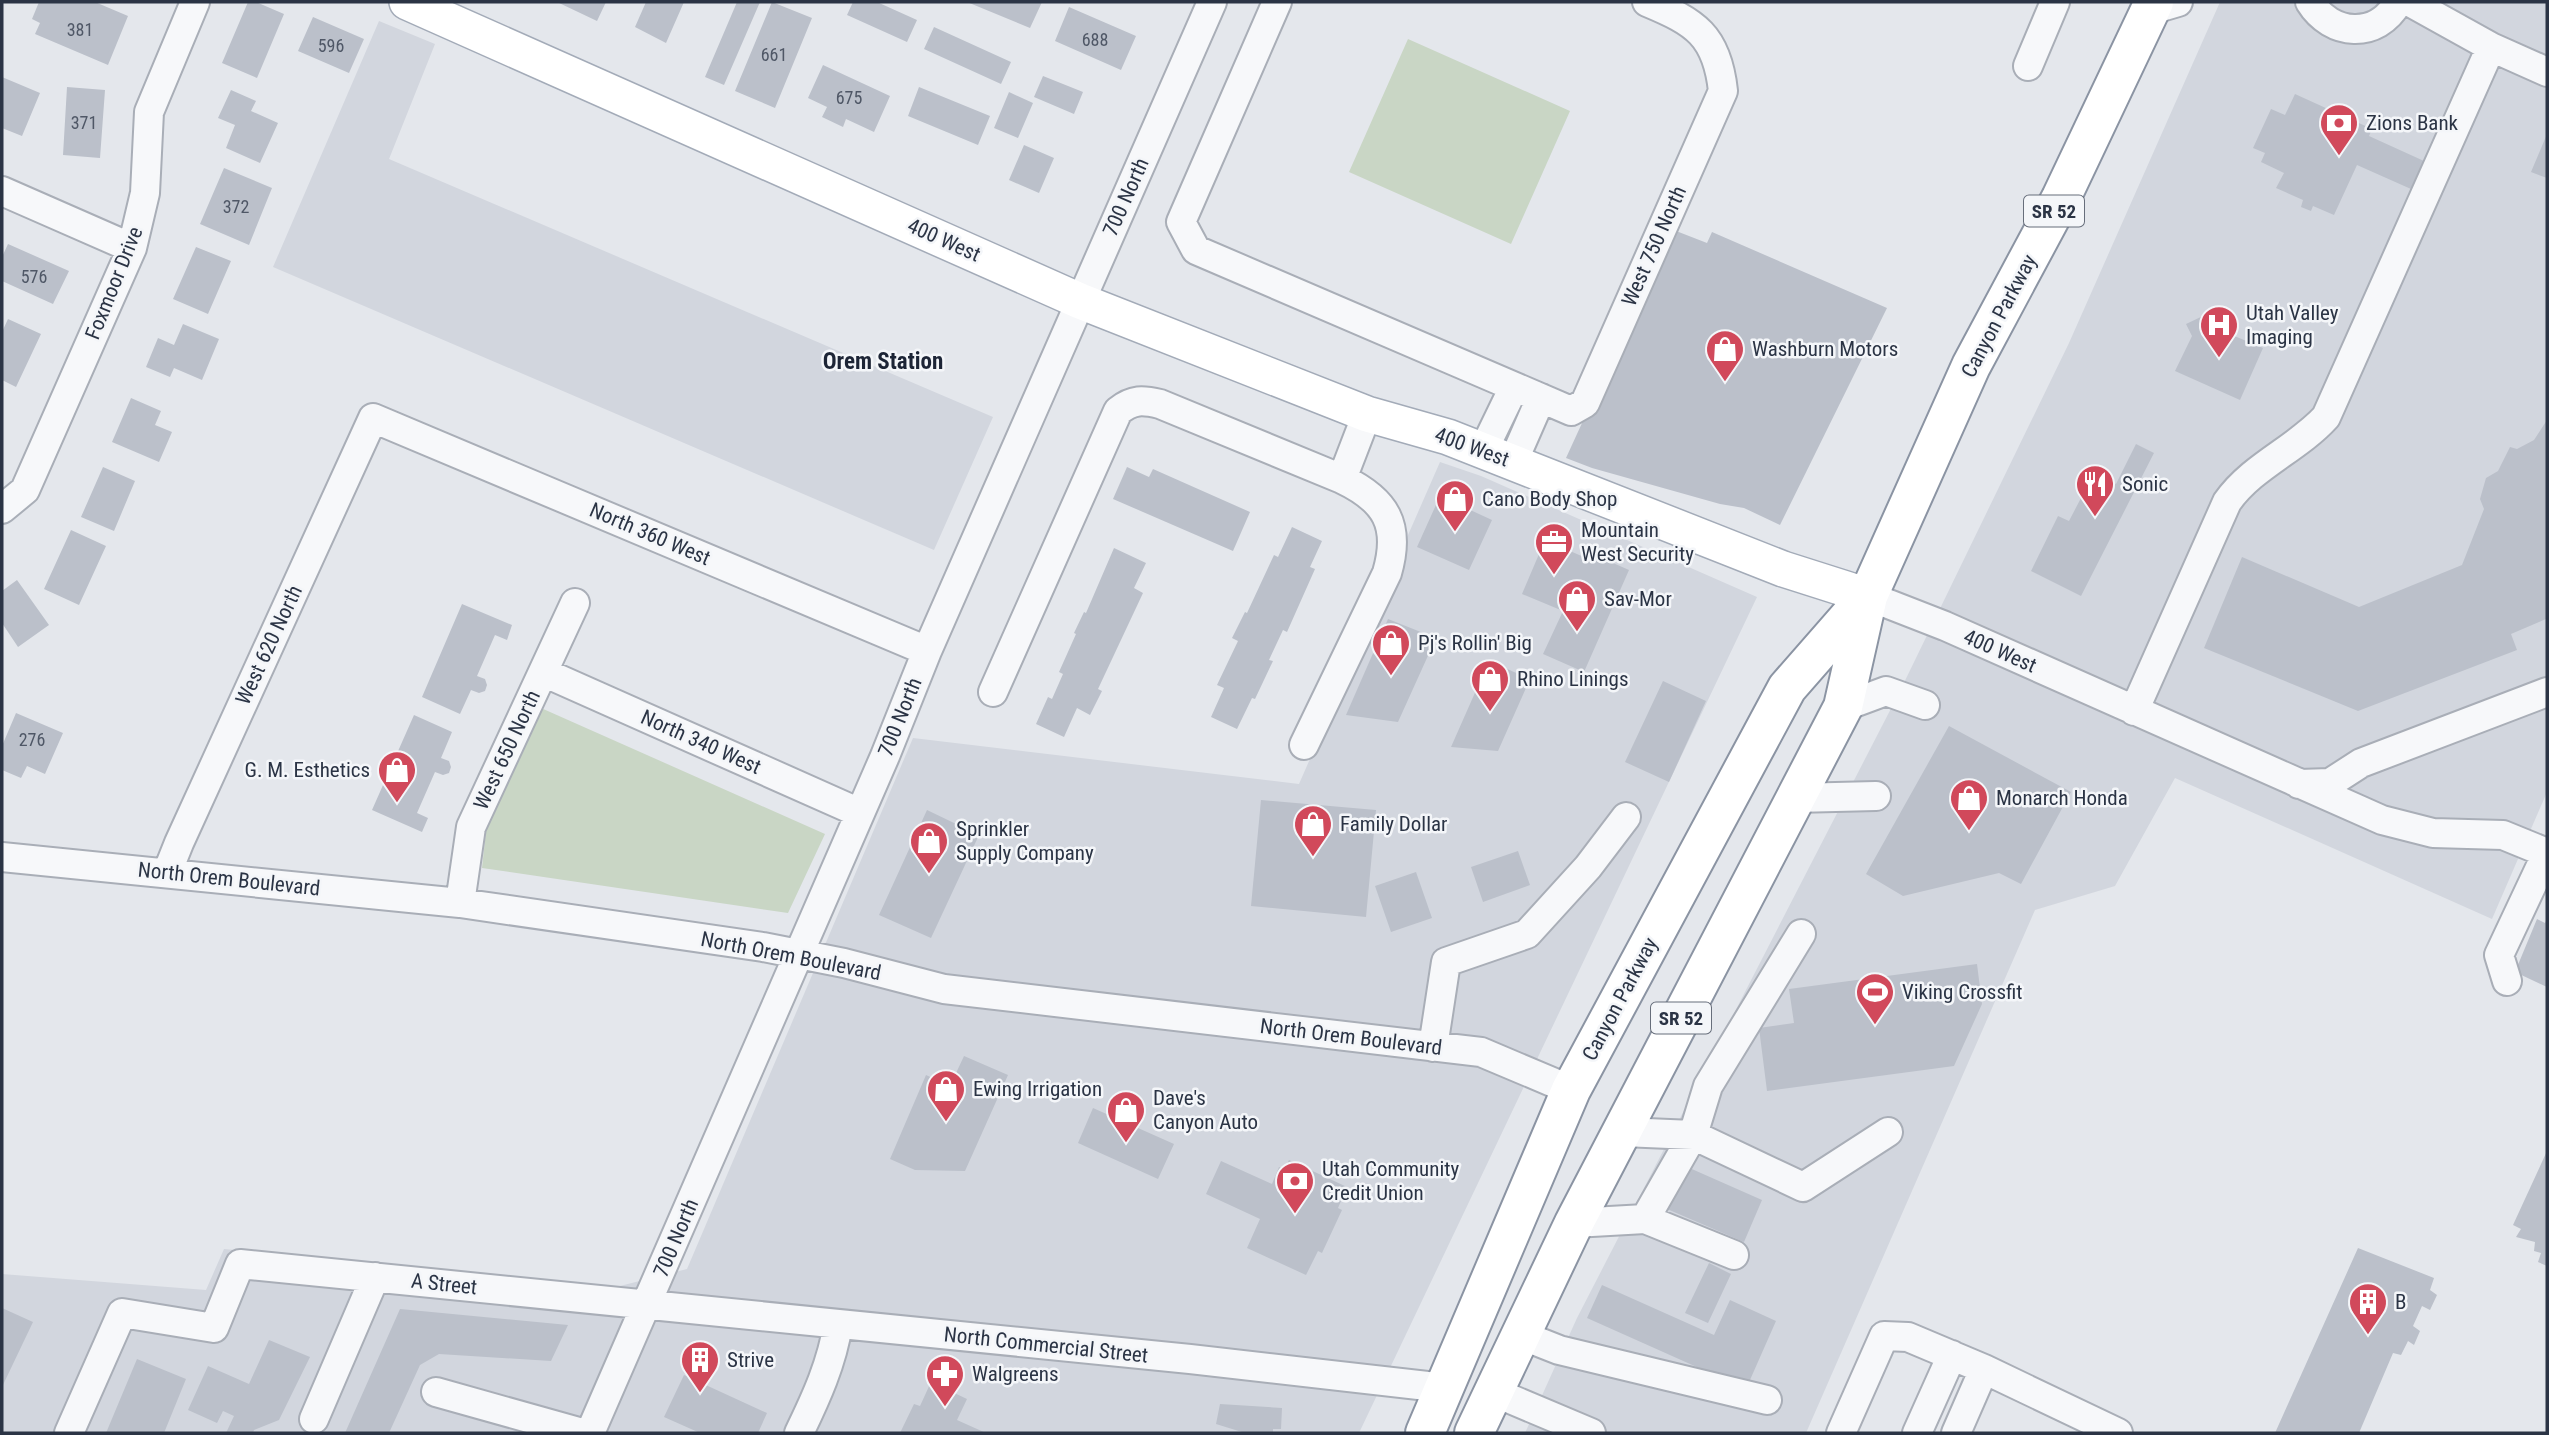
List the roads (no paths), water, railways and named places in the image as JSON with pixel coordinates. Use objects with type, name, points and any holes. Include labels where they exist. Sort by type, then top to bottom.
[{"type":"highway","name":"Canyon Parkway","points":[[1474,1433],[1574,1223],[1843,707],[1868,596],[1971,366],[2161,5]]},
{"type":"highway","name":"Canyon Parkway","points":[[1425,1433],[1571,1090],[1787,688],[1868,596]]},
{"type":"main road","name":"400 West","points":[[407,2],[1080,301],[1367,414],[1448,437],[1783,569],[1868,596]]},
{"type":"street","name":"Foxmoor Drive","points":[[2,509],[25,490],[132,248],[145,193],[149,112],[195,2]]},
{"type":"street","points":[[1277,2],[1181,222],[1196,250],[1541,398],[1498,456]]},
{"type":"street","points":[[2028,66],[2054,2]]},
{"type":"street","points":[[2310,2],[2321,17],[2345,29],[2369,27],[2384,20],[2398,2]]},
{"type":"street","points":[[2410,2],[2491,47],[2547,72]]},
{"type":"street","name":"West 750 North","points":[[1541,398],[1571,411],[1585,403],[1723,91],[1716,55],[1702,32],[1655,3]]},
{"type":"street","name":"700 North","points":[[590,1433],[860,813],[927,651],[1206,4]]},
{"type":"street","points":[[2134,711],[2227,502],[2238,486],[2312,433],[2326,417],[2491,47]]},
{"type":"street","points":[[2,191],[132,248]]},
{"type":"street","points":[[1498,456],[1514,387]]},
{"type":"street","points":[[993,692],[1118,411],[1141,400],[1160,404],[1366,491],[1384,512],[1391,531],[1393,554],[1387,573],[1304,745]]},
{"type":"street","points":[[1342,480],[1367,414]]},
{"type":"street","name":"North 360 West","points":[[373,418],[927,651]]},
{"type":"street","name":"West 620 North","points":[[167,873],[178,842],[373,418]]},
{"type":"street","name":"400 West","points":[[1868,596],[1945,626],[2382,820],[2433,833],[2503,835],[2547,853]]},
{"type":"street","name":"West 650 North","points":[[460,902],[471,827],[575,603]]},
{"type":"street","name":"North 340 West","points":[[543,672],[860,813]]},
{"type":"street","points":[[1843,707],[1886,691],[1925,705]]},
{"type":"street","points":[[2299,784],[2330,783],[2361,763],[2547,692]]},
{"type":"street","points":[[1796,798],[1876,796]]},
{"type":"street","points":[[1433,1046],[1446,962],[1527,934],[1588,867],[1626,817]]},
{"type":"street","points":[[2507,981],[2499,956],[2547,853]]},
{"type":"street","name":"North Orem Boulevard","points":[[2,857],[460,902],[798,954],[944,989],[1482,1052],[1571,1090]]},
{"type":"street","points":[[1645,1219],[1693,1135],[1707,1086],[1801,934]]},
{"type":"street","points":[[1623,1132],[1693,1135],[1802,1186],[1888,1132]]},
{"type":"street","points":[[1574,1223],[1645,1219],[1734,1255]]},
{"type":"street","name":"A Street","points":[[69,1433],[122,1313],[214,1328],[240,1264],[647,1305]]},
{"type":"street","points":[[314,1419],[375,1278]]},
{"type":"street","name":"North Commercial Street","points":[[647,1305],[1445,1388]]},
{"type":"street","points":[[799,1433],[823,1380],[838,1324]]},
{"type":"street","points":[[1521,1335],[1559,1350],[1767,1400]]},
{"type":"street","points":[[1841,1433],[1884,1336],[1908,1337],[1984,1369],[2069,1422],[2118,1433]]},
{"type":"street","points":[[1916,1433],[1952,1355]]},
{"type":"street","points":[[1956,1433],[1984,1369]]},
{"type":"street","points":[[436,1392],[582,1433]]},
{"type":"street","points":[[1494,1392],[1591,1433]]},
{"type":"place","name":"Zions Bank","points":[[2339,157]]},
{"type":"place","name":"Utah Valley Imaging","points":[[2219,359]]},
{"type":"place","name":"Washburn Motors","points":[[1725,383]]},
{"type":"place","name":"Sonic","points":[[2095,518]]},
{"type":"place","name":"Cano Body Shop","points":[[1455,533]]},
{"type":"place","name":"Mountain West Security","points":[[1554,576]]},
{"type":"place","name":"Sav-Mor","points":[[1577,633]]},
{"type":"place","name":"Pj's Rollin' Big","points":[[1391,677]]},
{"type":"place","name":"Rhino Linings","points":[[1490,713]]},
{"type":"place","name":"G. M. Esthetics","points":[[397,804]]},
{"type":"place","name":"Monarch Honda","points":[[1969,832]]},
{"type":"place","name":"Family Dollar","points":[[1313,858]]},
{"type":"place","name":"Sprinkler Supply Company","points":[[929,875]]},
{"type":"place","name":"Viking Crossfit","points":[[1875,1026]]},
{"type":"place","name":"Ewing Irrigation","points":[[946,1123]]},
{"type":"place","name":"Dave's Canyon Auto","points":[[1126,1144]]},
{"type":"place","name":"Utah Community Credit Union","points":[[1295,1215]]},
{"type":"place","name":"B","points":[[2368,1336]]},
{"type":"place","name":"Strive","points":[[700,1394]]},
{"type":"place","name":"Walgreens","points":[[945,1408]]},
{"type":"district","name":"Orem Station","points":[[883,361]]}]
